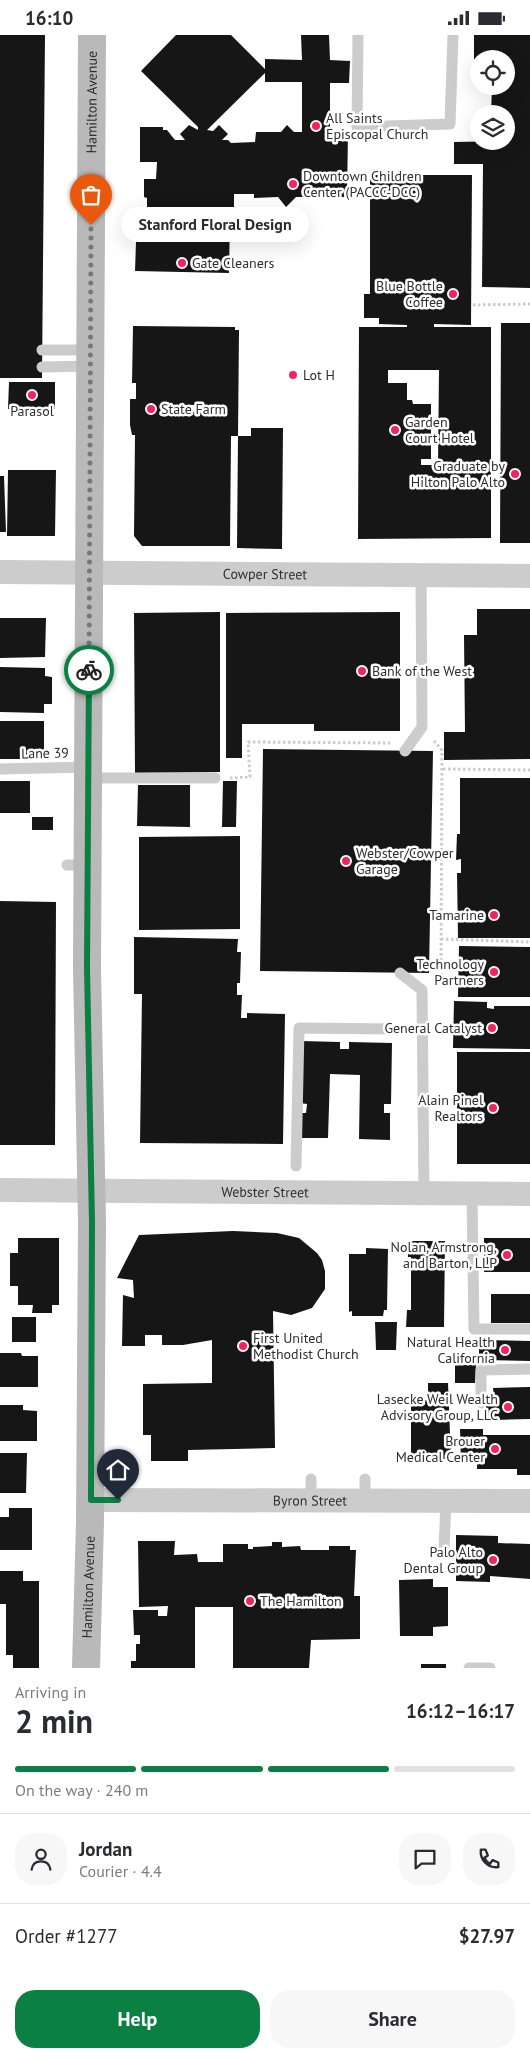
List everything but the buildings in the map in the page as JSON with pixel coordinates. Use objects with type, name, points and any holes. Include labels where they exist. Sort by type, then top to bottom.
[{"type":"street","name":"Hamilton Avenue","points":[[86,1668],[91,1500],[92,1191],[87,968],[78,865],[90,773],[89,573],[92,35]]},
{"type":"street","name":"Cowper Street","points":[[0,572],[530,576]]},
{"type":"street","name":"Webster Street","points":[[0,1190],[530,1194]]},
{"type":"street","name":"Byron Street","points":[[91,1500],[311,1489],[365,1489],[446,1500],[530,1501]]},
{"type":"lane","points":[[358,35],[357,127],[450,124],[453,35]]},
{"type":"lane","points":[[42,350],[90,358]]},
{"type":"lane","points":[[42,367],[90,358]]},
{"type":"lane","points":[[408,747],[422,727],[420,575]]},
{"type":"lane","name":"Lane 39","points":[[0,769],[215,779]]},
{"type":"lane","points":[[400,973],[422,990],[424,1194]]},
{"type":"lane","points":[[296,1166],[299,1028],[394,1029]]},
{"type":"lane","points":[[472,1194],[474,1329],[530,1329]]},
{"type":"lane","points":[[481,1403],[481,1370],[530,1369]]},
{"type":"lane","points":[[444,1550],[446,1500]]},
{"type":"lane","points":[[468,1668],[490,1668]]},
{"type":"path","points":[[473,305],[530,304]]},
{"type":"path","points":[[422,727],[442,750],[442,978],[422,990]]},
{"type":"path","points":[[250,777],[248,742],[408,747],[436,743]]},
{"type":"path","points":[[442,769],[530,770]]},
{"type":"path","points":[[441,939],[530,942]]},
{"type":"way so far","points":[[89,670],[91,225]]},
{"type":"place","name":"All Saints Episcopal Church","points":[[316,126]]},
{"type":"place","name":"Downtown Children Center (PACCC-DCC)","points":[[293,184]]},
{"type":"place","name":"Stanford Floral Design","points":[[91,225]]},
{"type":"place","name":"Gate Cleaners","points":[[182,263]]},
{"type":"place","name":"Blue Bottle Coffee","points":[[453,294]]},
{"type":"place","name":"Lot H","points":[[293,375]]},
{"type":"place","name":"Parasol","points":[[32,395]]},
{"type":"place","name":"State Farm","points":[[151,409]]},
{"type":"place","name":"Garden Court Hotel","points":[[395,430]]},
{"type":"place","name":"Graduate by Hilton Palo Alto","points":[[515,474]]},
{"type":"place","name":"Bank of the West","points":[[362,671]]},
{"type":"place","name":"Webster/Cowper Garage","points":[[346,861]]},
{"type":"place","name":"Tamarine","points":[[494,915]]},
{"type":"place","name":"Technology Partners","points":[[494,972]]},
{"type":"place","name":"General Catalyst","points":[[492,1028]]},
{"type":"place","name":"Alain Pinel Realtors","points":[[493,1108]]},
{"type":"place","name":"Nolan, Armstrong, and Barton, LLP","points":[[507,1255]]},
{"type":"place","name":"First United Methodist Church","points":[[243,1346]]},
{"type":"place","name":"Natural Health California","points":[[505,1350]]},
{"type":"place","name":"Lasecke Weil Wealth Advisory Group, LLC","points":[[508,1407]]},
{"type":"place","name":"Brouer Medical Center","points":[[495,1449]]},
{"type":"place","name":"Palo Alto Dental Group","points":[[493,1560]]},
{"type":"place","name":"The Hamilton","points":[[250,1601]]},
{"type":"route","points":[[89,670],[90,767],[87,968],[92,1191],[90,1484],[91,1500],[118,1500]]}]
